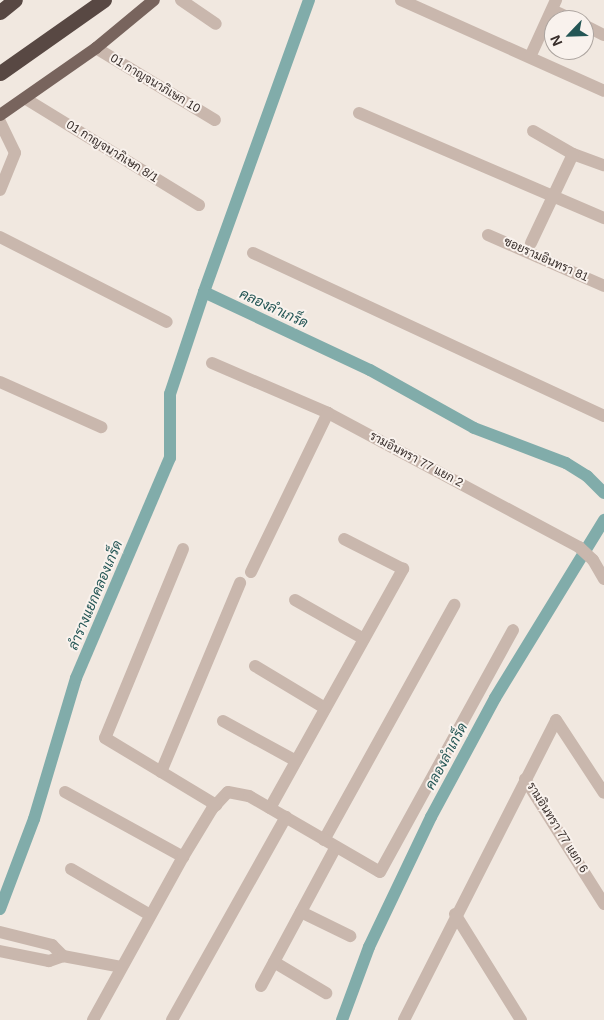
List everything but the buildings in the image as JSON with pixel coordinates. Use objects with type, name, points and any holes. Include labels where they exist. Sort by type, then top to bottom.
[{"type":"highway","points":[[0,12],[15,0]]},
{"type":"highway","points":[[0,73],[104,0]]},
{"type":"main road","points":[[0,115],[26,99],[96,48],[154,0]]},
{"type":"street","points":[[181,0],[216,24]]},
{"type":"street","points":[[401,0],[604,91]]},
{"type":"street","points":[[530,57],[554,5]]},
{"type":"street","name":"01 กาญจนาภิเษก 10","points":[[96,48],[215,120]]},
{"type":"street","name":"01 กาญจนาภิเษก 8/1","points":[[26,99],[199,205]]},
{"type":"street","points":[[359,112],[604,218]]},
{"type":"street","points":[[0,122],[16,153],[0,190]]},
{"type":"street","points":[[533,131],[573,154],[604,165]]},
{"type":"street","points":[[531,243],[555,196],[573,154]]},
{"type":"street","name":"ซอยรามอินทรา 81","points":[[488,235],[604,286]]},
{"type":"street","points":[[0,237],[167,322]]},
{"type":"street","points":[[253,253],[604,416]]},
{"type":"street","name":"รามอินทรา 77 แยก 2","points":[[212,363],[328,413],[579,547],[592,560],[604,579]]},
{"type":"street","points":[[0,382],[101,427]]},
{"type":"street","points":[[251,572],[328,413]]},
{"type":"street","points":[[270,808],[403,569],[344,540]]},
{"type":"street","points":[[183,549],[105,738],[216,805]]},
{"type":"street","points":[[161,772],[240,583]]},
{"type":"street","points":[[295,600],[364,640]]},
{"type":"street","points":[[324,840],[454,605]]},
{"type":"street","points":[[93,1020],[183,857],[216,805],[228,792],[249,796],[380,872],[513,630]]},
{"type":"street","points":[[256,666],[325,708]]},
{"type":"street","points":[[404,1020],[455,914],[556,720],[604,793]]},
{"type":"street","points":[[223,721],[296,761]]},
{"type":"street","name":"รามอินทรา 77 แยก 6","points":[[525,779],[604,904]]},
{"type":"street","points":[[65,792],[183,857]]},
{"type":"street","points":[[172,1020],[286,817]]},
{"type":"street","points":[[261,986],[336,847]]},
{"type":"street","points":[[71,869],[150,915]]},
{"type":"street","points":[[301,912],[350,936]]},
{"type":"street","points":[[455,914],[521,1020]]},
{"type":"street","points":[[0,932],[52,945],[62,956]]},
{"type":"street","points":[[0,951],[49,961],[62,956],[121,967]]},
{"type":"street","points":[[274,962],[326,993]]},
{"type":"waterway","name":"คลองลำเกร็ด","points":[[309,0],[204,292],[370,370],[474,428],[566,463],[587,476],[604,493]]},
{"type":"waterway","name":"ลำรางแยกคลองเกร็ด","points":[[0,909],[34,819],[76,678],[170,458],[170,394],[204,292]]},
{"type":"waterway","name":"คลองลำเกร็ด","points":[[342,1020],[369,947],[431,817],[495,698],[604,520]]}]
